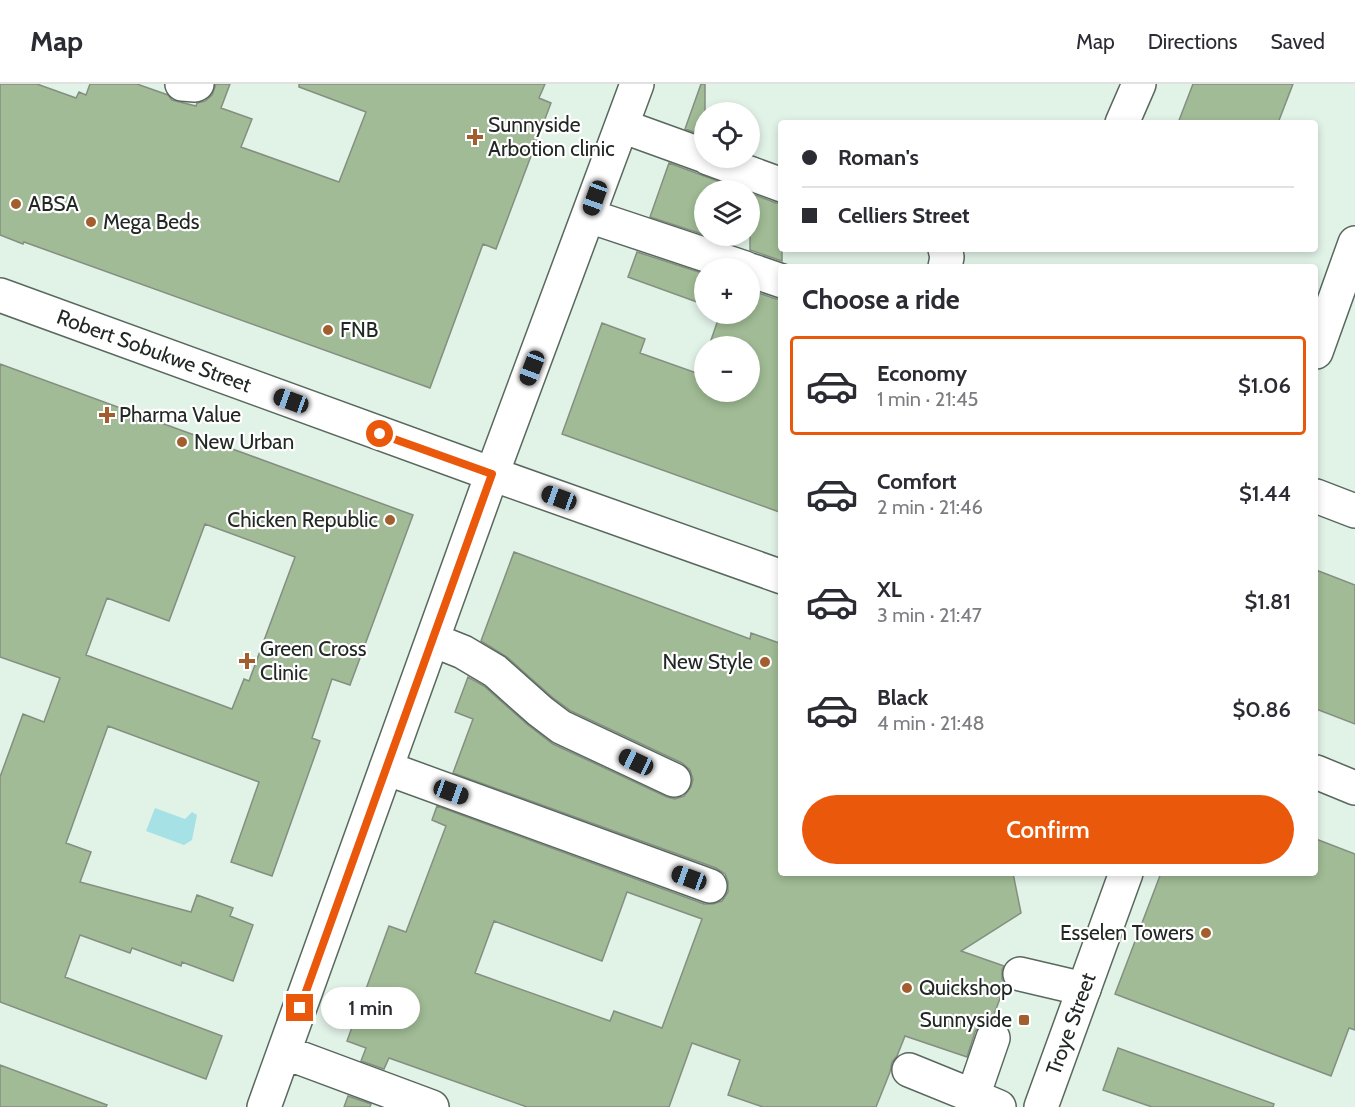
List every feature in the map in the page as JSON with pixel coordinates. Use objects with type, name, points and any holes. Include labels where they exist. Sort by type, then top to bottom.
[{"type":"street","points":[[182,84],[196,84]]},
{"type":"street","points":[[264,1107],[492,474],[637,84]]},
{"type":"street","points":[[1123,120],[1139,84]]},
{"type":"street","points":[[622,126],[694,152]]},
{"type":"street","points":[[736,168],[778,184]]},
{"type":"street","points":[[589,216],[715,258]]},
{"type":"street","points":[[1318,346],[1355,243]]},
{"type":"street","points":[[760,273],[778,280]]},
{"type":"street","name":"Robert Sobukwe Street","points":[[0,295],[778,576]]},
{"type":"street","points":[[1318,497],[1355,511]]},
{"type":"street","points":[[433,640],[463,652],[495,671],[561,727],[674,780]]},
{"type":"street","points":[[386,768],[710,886]]},
{"type":"street","points":[[1318,773],[1355,788]]},
{"type":"street","name":"Troye Street","points":[[1041,1107],[1125,876]]},
{"type":"street","points":[[1020,974],[1084,989]]},
{"type":"street","points":[[909,1070],[986,1101],[993,1038]]},
{"type":"street","points":[[284,1052],[432,1107]]},
{"type":"water","points":[[155,808],[185,819],[192,812],[197,815],[192,840],[184,845],[146,831]]},
{"type":"building","points":[[0,84],[37,84],[76,98],[79,92],[86,95],[90,84],[137,84],[168,95],[172,100],[196,106],[197,103],[205,101],[212,95],[216,84],[230,84],[221,108],[252,119],[241,147],[339,182],[366,112],[299,87],[299,84],[545,84],[539,98],[551,103],[496,249],[483,244],[430,388],[0,235]]},
{"type":"building","points":[[701,84],[705,84],[705,102],[695,102]]},
{"type":"building","points":[[1193,84],[1293,84],[1279,120],[1179,120]]},
{"type":"building","points":[[694,104],[694,132],[685,129]]},
{"type":"building","points":[[669,163],[715,180],[694,180],[694,231],[650,217]]},
{"type":"building","points":[[760,197],[778,203],[778,252],[782,252],[782,261],[750,250],[750,246],[760,246]]},
{"type":"building","points":[[637,252],[694,270],[694,301],[628,277]]},
{"type":"building","points":[[760,293],[778,299],[778,512],[562,434],[602,323],[645,339],[640,353],[694,372],[694,402],[760,402],[760,336],[712,336],[717,324],[760,324]]},
{"type":"building","points":[[0,364],[413,515],[350,685],[332,679],[312,738],[320,741],[272,876],[231,862],[259,782],[108,726],[66,843],[91,852],[80,882],[191,912],[197,895],[233,908],[230,916],[253,925],[233,981],[182,962],[181,966],[132,948],[130,953],[80,935],[65,977],[222,1036],[206,1079],[0,1002],[0,777],[23,714],[44,722],[60,678],[0,657]],"holes":[[[205,524],[295,557],[249,681],[244,679],[232,709],[86,655],[107,598],[169,621]]]},
{"type":"building","points":[[514,552],[750,639],[751,633],[778,643],[778,876],[1014,876],[1021,913],[961,951],[1004,966],[1002,979],[1005,985],[992,1020],[980,1024],[967,1057],[905,1036],[892,1062],[876,1107],[763,1107],[728,1095],[740,1060],[692,1043],[669,1107],[527,1107],[389,1058],[384,1069],[361,1061],[366,1048],[347,1041],[389,926],[406,932],[446,826],[432,820],[437,806],[704,904],[722,901],[728,892],[725,874],[716,868],[453,773],[473,719],[455,712],[468,677],[484,686],[553,744],[667,797],[675,799],[684,796],[691,787],[693,779],[690,770],[682,763],[571,711],[507,657],[481,641]],"holes":[[[627,892],[702,919],[662,1028],[614,1011],[610,1021],[475,973],[494,921],[602,961]]]},
{"type":"building","points":[[1318,571],[1355,585],[1355,724],[1318,710]]},
{"type":"building","points":[[1318,840],[1355,854],[1355,1030],[1349,1028],[1331,1076],[1115,994],[1160,876],[1318,876]]},
{"type":"building","points":[[1118,1048],[1274,1104],[1273,1107],[1152,1107],[1103,1090]]},
{"type":"building","points":[[0,1065],[107,1105],[106,1107],[0,1107]]},
{"type":"building","points":[[348,1096],[371,1104],[370,1107],[344,1107]]},
{"type":"place","name":"Sunnyside Arbotion clinic","points":[[475,137]]},
{"type":"place","name":"ABSA","points":[[16,204]]},
{"type":"place","name":"Mega Beds","points":[[91,222]]},
{"type":"place","name":"FNB","points":[[328,330]]},
{"type":"place","name":"Pharma Value","points":[[107,415]]},
{"type":"place","name":"New Urban","points":[[182,442]]},
{"type":"place","name":"Chicken Republic","points":[[390,520]]},
{"type":"place","name":"Green Cross Clinic","points":[[247,661]]},
{"type":"place","name":"New Style","points":[[765,662]]},
{"type":"place","name":"Esselen Towers","points":[[1206,933]]},
{"type":"place","name":"Quickshop","points":[[907,988]]},
{"type":"place","name":"Sunnyside","points":[[1024,1020]]},
{"type":"route","points":[[300,1008],[492,474],[380,434]]}]
